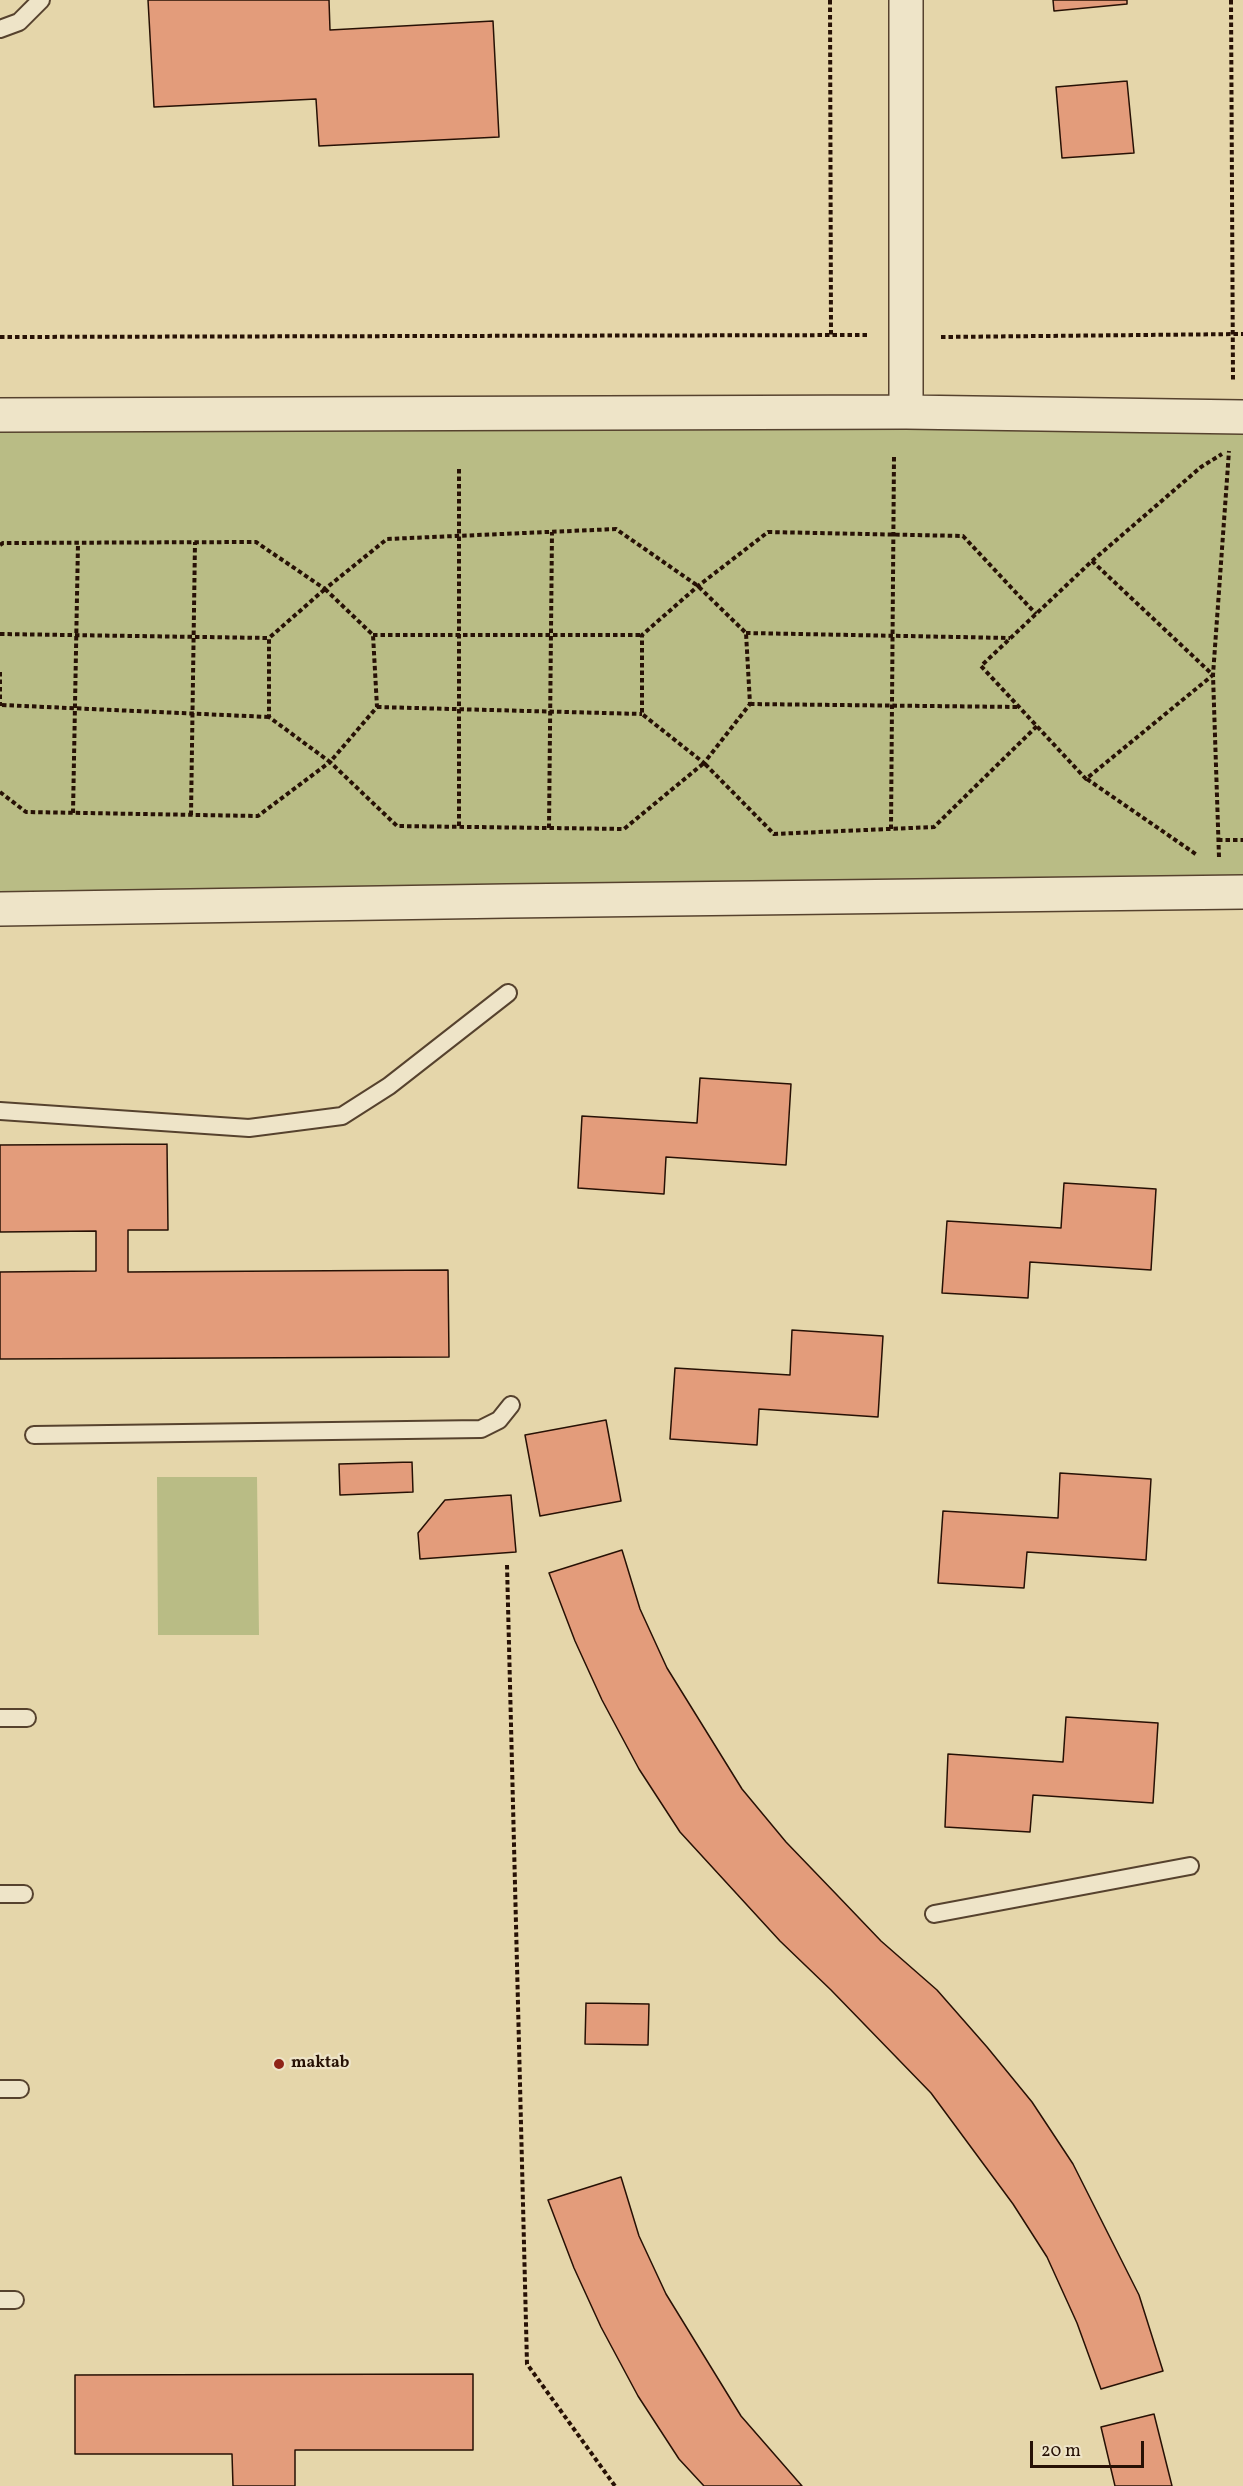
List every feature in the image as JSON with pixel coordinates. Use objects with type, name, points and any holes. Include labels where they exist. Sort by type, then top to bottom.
[{"type":"street","points":[[906,0],[906,411]]},
{"type":"street","points":[[0,415],[906,411],[1243,417]]},
{"type":"street","points":[[0,909],[1243,892]]},
{"type":"lane","points":[[0,29],[20,22],[41,0]]},
{"type":"lane","points":[[0,1112],[249,1128],[342,1116],[389,1086],[508,993]]},
{"type":"lane","points":[[34,1435],[481,1429],[499,1420],[511,1405]]},
{"type":"lane","points":[[0,1718],[27,1718]]},
{"type":"lane","points":[[934,1914],[1190,1866]]},
{"type":"lane","points":[[0,1894],[24,1894]]},
{"type":"lane","points":[[0,2089],[20,2089]]},
{"type":"path","points":[[830,0],[831,335]]},
{"type":"path","points":[[1231,0],[1233,381]]},
{"type":"path","points":[[935,337],[1243,334]]},
{"type":"path","points":[[0,337],[874,335]]},
{"type":"path","points":[[1200,858],[1086,779],[981,666],[1092,561],[1201,467],[1229,450],[1213,675],[1219,861]]},
{"type":"path","points":[[891,829],[894,456]]},
{"type":"path","points":[[459,469],[459,827]]},
{"type":"path","points":[[0,634],[269,638],[387,538],[616,529],[698,586],[746,633],[750,704],[704,763],[624,829],[397,826],[330,762],[269,717],[1,706],[0,672]]},
{"type":"path","points":[[549,828],[552,532]]},
{"type":"path","points":[[373,635],[642,635],[698,586],[768,532],[963,536],[1036,614]]},
{"type":"path","points":[[191,815],[195,542]]},
{"type":"path","points":[[0,545],[3,543],[256,542],[325,589],[373,635],[377,707],[330,762],[258,816],[26,812],[0,792]]},
{"type":"path","points":[[73,813],[78,543]]},
{"type":"path","points":[[1092,561],[1213,675]]},
{"type":"path","points":[[746,633],[1011,638]]},
{"type":"path","points":[[642,635],[642,714]]},
{"type":"path","points":[[269,638],[269,717]]},
{"type":"path","points":[[1086,779],[1213,675]]},
{"type":"path","points":[[750,704],[1018,706]]},
{"type":"path","points":[[377,707],[642,714],[704,763],[774,834],[934,827],[1037,726]]},
{"type":"path","points":[[1218,840],[1243,840]]},
{"type":"path","points":[[507,1565],[527,2364],[615,2486]]},
{"type":"green space","points":[[0,415],[1243,417],[1243,892],[0,909]]},
{"type":"green space","points":[[157,1477],[257,1477],[259,1635],[158,1635]]},
{"type":"building","points":[[148,0],[329,0],[330,30],[493,21],[499,137],[319,146],[316,99],[154,107]]},
{"type":"building","points":[[1053,0],[1127,0],[1127,4],[1054,11]]},
{"type":"building","points":[[1127,81],[1134,153],[1062,158],[1056,87]]},
{"type":"building","points":[[700,1078],[791,1084],[786,1165],[666,1157],[664,1194],[578,1188],[582,1116],[697,1123]]},
{"type":"building","points":[[167,1144],[168,1230],[128,1230],[128,1272],[448,1270],[449,1357],[0,1359],[0,1272],[96,1271],[96,1231],[0,1232],[0,1145]]},
{"type":"building","points":[[1064,1183],[1156,1189],[1151,1270],[1030,1262],[1028,1298],[942,1293],[947,1221],[1061,1228]]},
{"type":"building","points":[[792,1330],[883,1336],[878,1417],[759,1409],[757,1445],[670,1439],[675,1368],[790,1375]]},
{"type":"building","points":[[606,1420],[621,1501],[540,1516],[525,1435]]},
{"type":"building","points":[[412,1462],[413,1492],[340,1495],[339,1464]]},
{"type":"building","points":[[1060,1473],[1151,1479],[1146,1560],[1027,1552],[1024,1588],[938,1583],[943,1511],[1058,1518]]},
{"type":"building","points":[[511,1495],[516,1552],[420,1559],[418,1533],[445,1500]]},
{"type":"building","points":[[622,1550],[640,1609],[667,1668],[742,1789],[786,1842],[881,1941],[937,1990],[1032,2102],[1073,2164],[1139,2295],[1163,2371],[1101,2389],[1077,2323],[1047,2257],[1013,2204],[931,2093],[780,1941],[680,1832],[639,1769],[602,1700],[575,1641],[549,1573]]},
{"type":"building","points":[[1066,1717],[1158,1723],[1153,1803],[1033,1795],[1030,1832],[945,1827],[948,1754],[1063,1762]]},
{"type":"building","points":[[586,2003],[649,2004],[648,2045],[585,2044]]},
{"type":"building","points":[[621,2177],[639,2236],[666,2294],[741,2416],[802,2486],[704,2486],[679,2459],[638,2396],[601,2327],[574,2268],[548,2200]]},
{"type":"building","points":[[473,2374],[473,2450],[295,2450],[295,2486],[233,2486],[232,2454],[75,2454],[75,2375]]},
{"type":"building","points":[[1154,2414],[1172,2486],[1115,2486],[1101,2427]]},
{"type":"place","name":"maktab","points":[[279,2064]]}]
